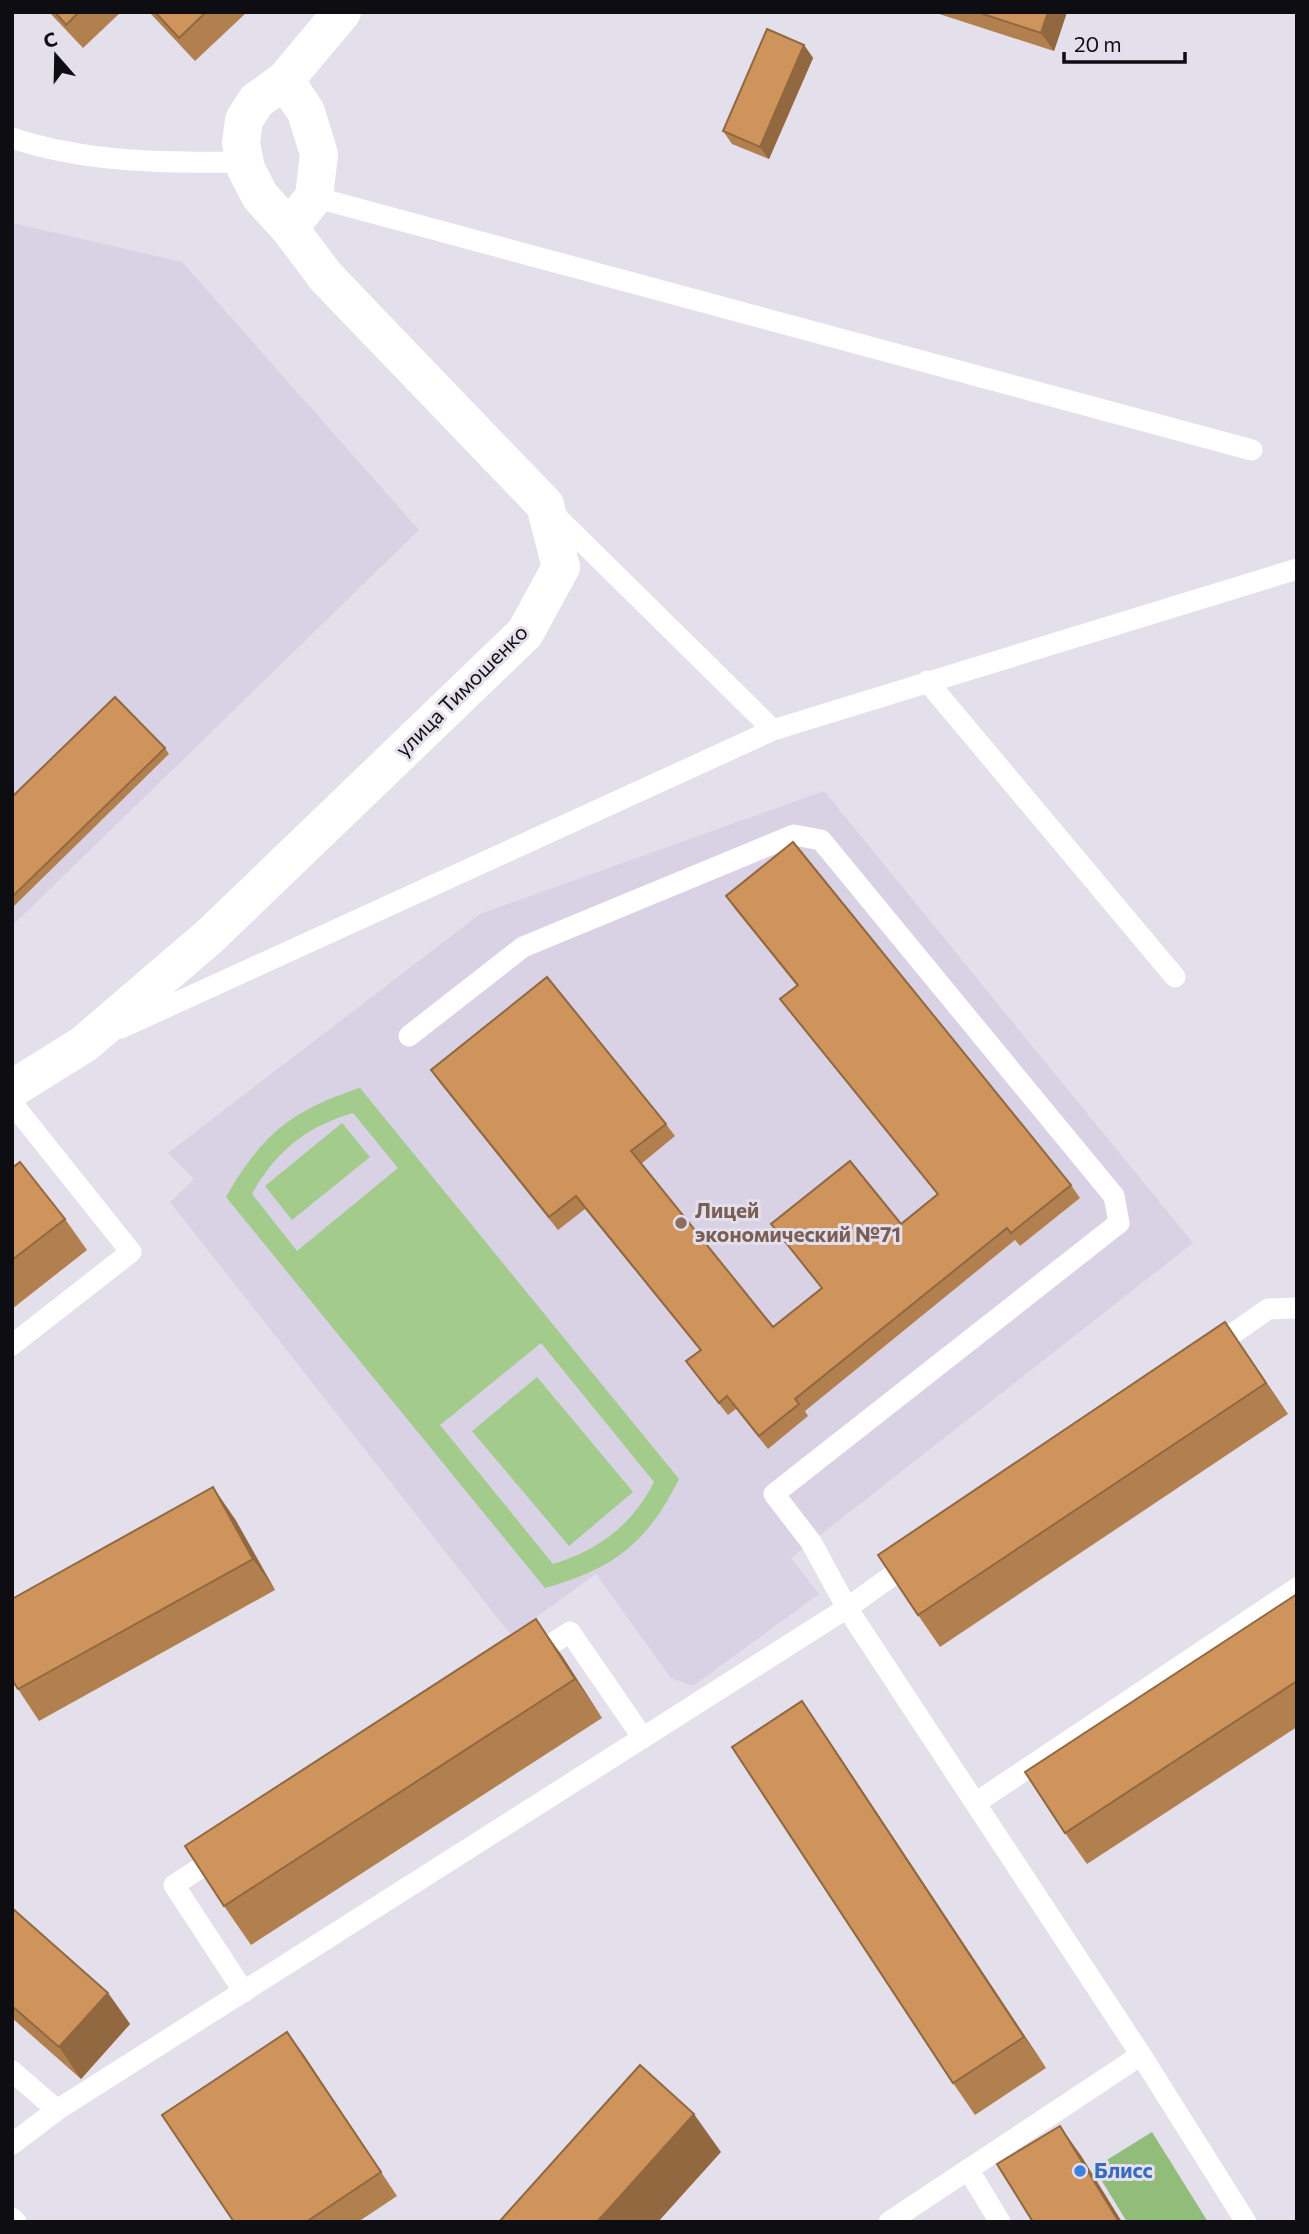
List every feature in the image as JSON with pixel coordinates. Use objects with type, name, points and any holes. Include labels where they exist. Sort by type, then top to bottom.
[{"type":"street","name":"улица Тимошенко","points":[[12,1088],[84,1044],[210,936],[525,633],[561,567],[545,506],[326,277],[289,228],[260,196],[244,162],[241,143],[244,120],[256,101],[285,80],[341,12]]},
{"type":"street","points":[[285,80],[306,112],[320,154],[314,197],[289,228]]},
{"type":"lane","points":[[12,138],[44,149],[151,163],[244,162]]},
{"type":"lane","points":[[314,197],[1252,450]]},
{"type":"lane","points":[[545,506],[773,730]]},
{"type":"lane","points":[[84,1044],[773,730],[1297,569]]},
{"type":"lane","points":[[928,681],[1175,976]]},
{"type":"lane","points":[[409,1036],[523,947],[794,835],[821,840],[1114,1196],[1119,1223],[774,1494],[811,1542],[847,1608],[977,1802],[1246,2222]]},
{"type":"lane","points":[[12,1103],[131,1252],[12,1345]]},
{"type":"lane","points":[[1199,1357],[1268,1309],[1297,1308]]},
{"type":"lane","points":[[12,2144],[57,2110],[847,1608],[926,1551]]},
{"type":"lane","points":[[977,1802],[1297,1588]]},
{"type":"lane","points":[[512,1670],[570,1632],[643,1738]]},
{"type":"lane","points":[[244,1841],[174,1885],[244,1992]]},
{"type":"lane","points":[[889,2222],[1141,2055]]},
{"type":"lane","points":[[12,2071],[57,2110]]},
{"type":"lane","points":[[968,2169],[1000,2222]]},
{"type":"lane","points":[[12,2218],[16,2222]]},
{"type":"shaded area","points":[[12,223],[182,262],[419,530],[12,926]]},
{"type":"shaded area","name":"Лицей экономический №71","points":[[824,791],[1193,1243],[791,1558],[819,1594],[693,1686],[671,1678],[596,1574],[511,1635],[170,1202],[194,1179],[168,1153],[480,914]]},
{"type":"green space","points":[[360,1088],[679,1479],[667,1502],[641,1537],[609,1562],[591,1572],[545,1588],[226,1197],[253,1156],[281,1127],[315,1105]],"holes":[[[353,1113],[398,1168],[297,1251],[252,1194],[271,1165],[294,1143],[321,1125]],[[541,1343],[654,1482],[635,1511],[612,1534],[585,1551],[553,1564],[440,1425]]]},
{"type":"green space","points":[[342,1123],[370,1157],[292,1220],[265,1186]]},
{"type":"green space","points":[[537,1377],[633,1492],[569,1546],[472,1431]]},
{"type":"green space","points":[[1152,2132],[1208,2222],[1127,2222],[1094,2168]]},
{"type":"building","points":[[55,12],[79,12],[66,25]]},
{"type":"building","points":[[155,12],[206,12],[179,38]]},
{"type":"building","points":[[977,12],[1048,12],[1041,33]]},
{"type":"building","points":[[767,29],[804,45],[760,147],[723,131]]},
{"type":"building","points":[[115,697],[165,748],[12,897],[12,794],[13,796]]},
{"type":"building","points":[[793,842],[1071,1185],[1011,1233],[1007,1228],[795,1399],[799,1404],[759,1436],[727,1396],[719,1403],[686,1361],[701,1350],[576,1196],[549,1217],[431,1070],[547,977],[666,1124],[631,1151],[773,1327],[822,1288],[771,1224],[850,1161],[901,1224],[938,1194],[780,999],[798,985],[726,896]]},
{"type":"building","points":[[20,1162],[65,1219],[12,1260],[12,1168]]},
{"type":"building","points":[[1225,1322],[1266,1383],[918,1615],[878,1555]]},
{"type":"building","points":[[213,1487],[253,1559],[18,1689],[12,1680],[12,1599]]},
{"type":"building","points":[[1297,1594],[1297,1681],[1065,1833],[1025,1772]]},
{"type":"building","points":[[536,1619],[575,1679],[224,1906],[185,1846]]},
{"type":"building","points":[[802,1701],[1024,2037],[953,2083],[732,1747]]},
{"type":"building","points":[[12,1908],[108,1993],[59,2047],[12,2006]]},
{"type":"building","points":[[287,2032],[381,2172],[306,2222],[234,2222],[162,2115]]},
{"type":"building","points":[[640,2065],[694,2114],[597,2222],[499,2222]]},
{"type":"building","points":[[1060,2126],[1119,2222],[1033,2222],[997,2164]]},
{"type":"place","name":"Лицей экономический №71","points":[[681,1223]]},
{"type":"place","name":"Блисс","points":[[1080,2171]]}]
